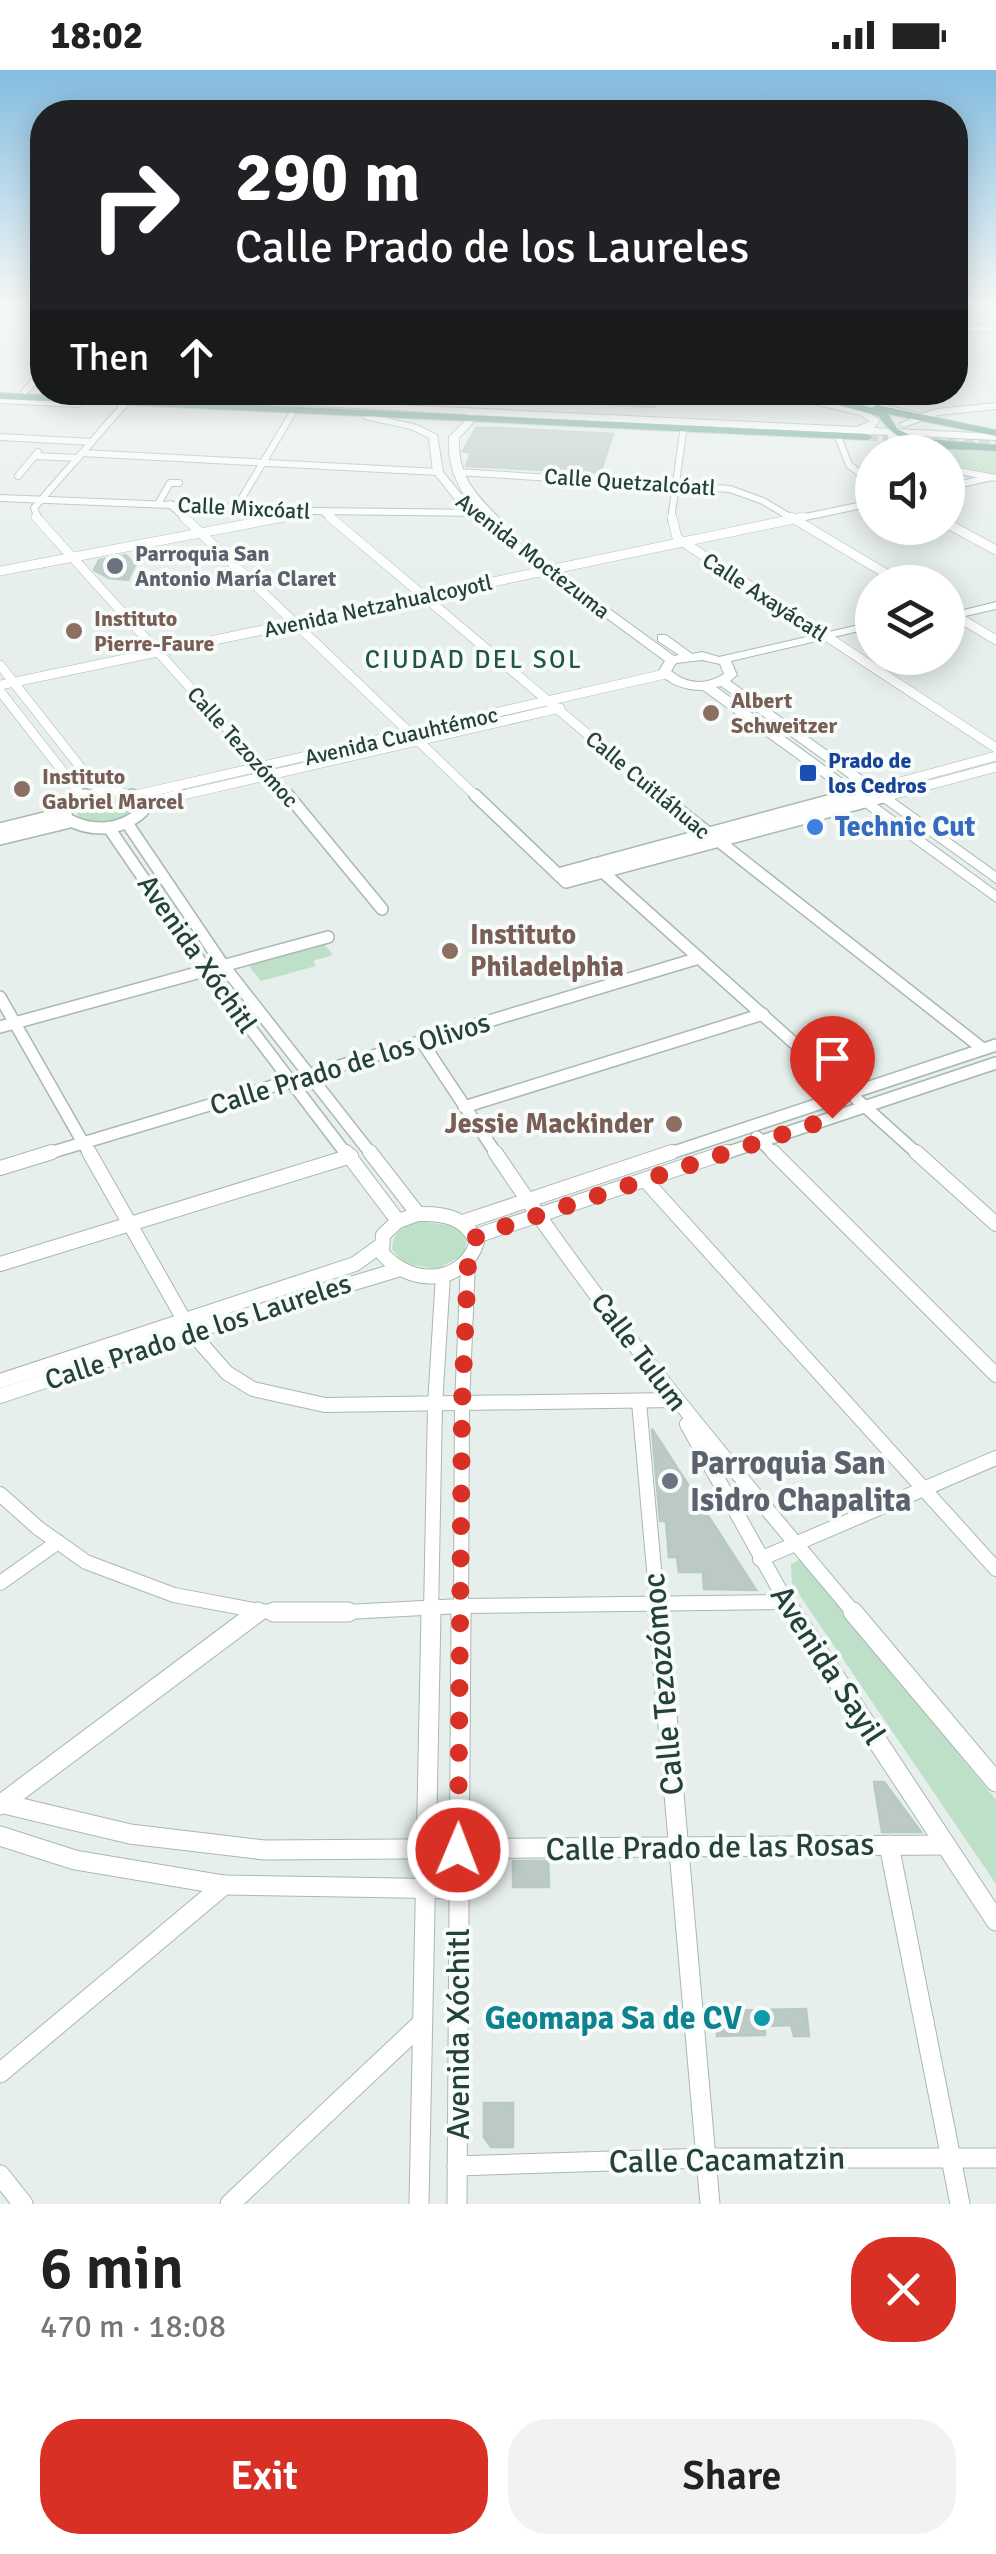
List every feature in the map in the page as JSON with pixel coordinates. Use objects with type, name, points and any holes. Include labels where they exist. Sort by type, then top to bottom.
[{"type":"main road","points":[[252,405],[855,435]]},
{"type":"main road","points":[[841,405],[886,416],[891,435]]},
{"type":"main road","points":[[842,405],[922,417],[996,435]]},
{"type":"main road","points":[[965,446],[996,448]]},
{"type":"street","points":[[40,500],[122,406],[852,430],[870,427],[875,420],[838,405]]},
{"type":"street","points":[[873,405],[922,417],[996,406]]},
{"type":"street","points":[[237,506],[292,414]]},
{"type":"street","name":"Avenida Moctezuma","points":[[368,417],[434,437],[438,472],[470,513],[672,660]]},
{"type":"street","points":[[471,417],[683,432],[855,438]]},
{"type":"street","name":"Avenida Moctezuma","points":[[471,417],[454,437],[456,472],[488,513],[688,656]]},
{"type":"street","points":[[895,435],[922,417]]},
{"type":"street","points":[[852,430],[867,435]]},
{"type":"street","name":"Calle Axayácatl","points":[[683,432],[670,523],[673,534],[996,748]]},
{"type":"street","points":[[965,436],[996,435]]},
{"type":"street","points":[[0,437],[92,442]]},
{"type":"street","points":[[839,440],[839,451],[855,470]]},
{"type":"street","points":[[18,476],[42,447]]},
{"type":"street","points":[[35,456],[263,462],[438,472]]},
{"type":"street","name":"Calle Quetzalcóatl","points":[[456,472],[678,483],[739,491],[871,565]]},
{"type":"street","points":[[965,475],[994,478]]},
{"type":"street","points":[[965,480],[972,477]]},
{"type":"street","points":[[158,504],[170,483],[179,483]]},
{"type":"street","name":"Calle Mixcóatl","points":[[0,498],[319,511],[488,513]]},
{"type":"street","name":"Calle Tezozómoc","points":[[40,500],[34,508],[35,516],[268,772],[382,909]]},
{"type":"street","points":[[170,504],[562,878],[867,796],[996,767]]},
{"type":"street","name":"Avenida Netzahualcoyotl","points":[[0,688],[12,682],[855,507]]},
{"type":"street","points":[[0,571],[319,511]]},
{"type":"street","name":"Calle Cuitláhuac","points":[[319,511],[710,837],[989,1047]]},
{"type":"street","points":[[965,533],[996,550]]},
{"type":"street","points":[[965,607],[996,596]]},
{"type":"street","points":[[965,611],[996,606]]},
{"type":"street","points":[[965,622],[996,640]]},
{"type":"street","points":[[831,640],[855,632]]},
{"type":"street","points":[[855,637],[726,664],[688,656],[665,665],[668,676],[706,686],[996,879]]},
{"type":"street","points":[[706,686],[723,682],[731,675],[726,664]]},
{"type":"street","points":[[0,666],[99,791],[70,802],[67,817]]},
{"type":"street","name":"Avenida Cuauhtémoc","points":[[99,791],[140,800],[668,676]]},
{"type":"street","points":[[723,682],[996,898]]},
{"type":"street","points":[[0,688],[81,795]]},
{"type":"street","points":[[867,796],[996,756]]},
{"type":"street","points":[[0,829],[67,817],[91,828],[109,828],[140,814],[140,800]]},
{"type":"street","points":[[0,839],[67,817]]},
{"type":"street","name":"Avenida Xóchitl","points":[[127,823],[223,965],[418,1214]]},
{"type":"street","name":"Avenida Xóchitl","points":[[109,828],[206,970],[346,1158],[398,1221]]},
{"type":"street","points":[[598,868],[996,1224]]},
{"type":"street","points":[[7,1025],[328,937]]},
{"type":"street","name":"Calle Prado de los Olivos","points":[[0,1168],[699,958]]},
{"type":"street","points":[[0,998],[7,1025],[86,1144],[188,1326],[227,1373],[253,1390],[325,1405],[674,1400]]},
{"type":"street","points":[[464,1107],[763,1014]]},
{"type":"street","name":"Calle Tulum","points":[[422,1042],[527,1202],[674,1400],[996,1782]]},
{"type":"street","points":[[463,1222],[989,1047]]},
{"type":"street","points":[[476,1236],[996,1062]]},
{"type":"street","points":[[747,1128],[996,1375]]},
{"type":"street","points":[[0,1264],[366,1151]]},
{"type":"street","points":[[645,1180],[996,1569]]},
{"type":"street","points":[[418,1214],[438,1214],[463,1222],[476,1236],[476,1253],[468,1263],[443,1276],[424,1277],[397,1270],[384,1259],[380,1246],[383,1235],[398,1221],[418,1214]]},
{"type":"street","name":"Calle Prado de los Laureles","points":[[0,1396],[354,1264],[380,1246]]},
{"type":"street","name":"Avenida Xóchitl","points":[[457,2204],[462,1404],[468,1263]]},
{"type":"street","name":"Calle Prado de los Laureles","points":[[0,1381],[397,1270]]},
{"type":"street","name":"Avenida Xóchitl","points":[[419,2204],[435,1404],[443,1276]]},
{"type":"street","name":"Avenida Sayil","points":[[674,1400],[784,1602],[996,1921]]},
{"type":"street","name":"Calle Tezozómoc","points":[[640,1402],[710,2204]]},
{"type":"street","points":[[760,1559],[996,1458]]},
{"type":"street","points":[[0,1494],[86,1562],[158,1590],[259,1611],[308,1614],[461,1606],[784,1602]]},
{"type":"street","points":[[0,1583],[58,1542]]},
{"type":"street","points":[[0,1804],[259,1611]]},
{"type":"street","name":"Calle Prado de las Rosas","points":[[0,1804],[158,1842],[264,1850],[945,1844]]},
{"type":"street","points":[[0,1836],[75,1860],[224,1885],[458,1889]]},
{"type":"street","points":[[889,1845],[960,2204]]},
{"type":"street","points":[[0,2073],[224,1885]]},
{"type":"street","points":[[230,2204],[421,2024]]},
{"type":"street","name":"Calle Cacamatzin","points":[[457,2166],[707,2158],[996,2158]]},
{"type":"street","points":[[0,2175],[23,2204]]},
{"type":"green space","points":[[965,449],[996,451],[996,474],[965,468]]},
{"type":"green space","points":[[100,797],[125,800],[131,811],[104,823],[77,815],[83,802]]},
{"type":"green space","points":[[321,940],[333,955],[313,961],[316,966],[261,981],[245,961]]},
{"type":"green space","points":[[418,1221],[455,1226],[467,1239],[464,1255],[437,1269],[403,1263],[392,1249],[394,1238]]},
{"type":"green space","points":[[801,1559],[996,1800],[996,1884],[792,1584],[791,1564]]},
{"type":"building","points":[[476,428],[613,434],[600,473],[466,466],[471,453],[463,451]]},
{"type":"building","name":"Parroquia San Antonio María Claret","points":[[126,555],[135,565],[128,580],[109,578],[94,570],[99,560]]},
{"type":"building","name":"Parroquia San Isidro Chapalita","points":[[652,1429],[756,1590],[704,1589],[703,1572],[679,1572],[677,1557],[669,1557],[666,1521],[660,1521]]},
{"type":"building","points":[[874,1782],[884,1782],[921,1832],[882,1832]]},
{"type":"building","points":[[513,1861],[548,1861],[549,1887],[513,1887]]},
{"type":"building","name":"Geomapa Sa de CV","points":[[806,2009],[809,2036],[794,2036],[791,2025],[765,2026],[765,2035],[717,2036],[716,2011]]},
{"type":"building","points":[[484,2103],[513,2103],[513,2147],[491,2147],[484,2137]]},
{"type":"tunnel","points":[[965,439],[996,440]]},
{"type":"place","name":"Parroquia San Antonio María Claret","points":[[115,566]]},
{"type":"place","name":"Instituto Pierre-Faure","points":[[74,631]]},
{"type":"place","name":"Albert Schweitzer","points":[[711,713]]},
{"type":"place","name":"Prado de los Cedros","points":[[808,773]]},
{"type":"place","name":"Instituto Gabriel Marcel","points":[[22,789]]},
{"type":"place","name":"Technic Cut","points":[[815,827]]},
{"type":"place","name":"Instituto Philadelphia","points":[[450,951]]},
{"type":"place","name":"Jessie Mackinder","points":[[674,1124]]},
{"type":"place","name":"Parroquia San Isidro Chapalita","points":[[670,1481]]},
{"type":"place","name":"Geomapa Sa de CV","points":[[762,2018]]},
{"type":"district","name":"CIUDAD DEL SOL","points":[[474,659]]},
{"type":"route","points":[[458,1850],[462,1404],[468,1263],[476,1253],[476,1236],[832,1118]]}]
